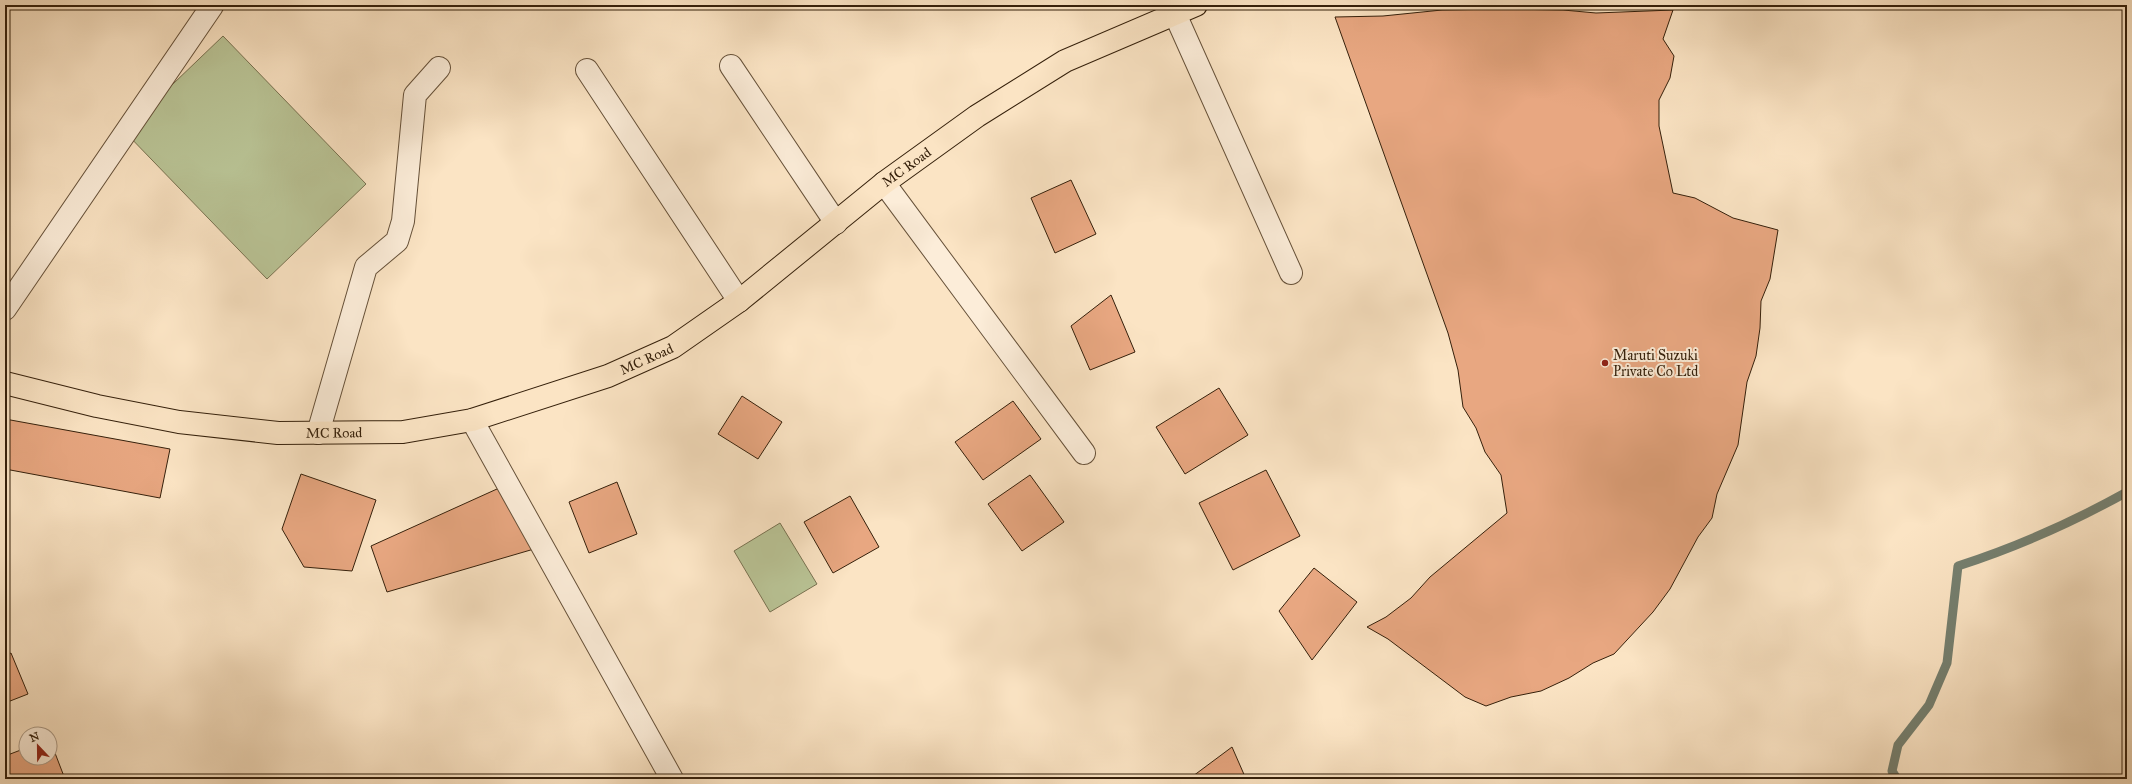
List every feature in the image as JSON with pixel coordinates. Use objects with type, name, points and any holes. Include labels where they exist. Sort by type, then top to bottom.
[{"type":"main road","name":"MC Road","points":[[5,383],[97,406],[178,422],[278,433],[404,432],[472,420],[608,376],[673,346],[739,301],[884,183],[977,116],[1065,61],[1196,5]]},
{"type":"street","points":[[5,309],[212,6]]},
{"type":"street","points":[[1175,14],[1291,273]]},
{"type":"street","points":[[731,66],[836,223]]},
{"type":"street","points":[[318,433],[366,267],[397,241],[403,221],[415,95],[439,68]]},
{"type":"street","points":[[587,70],[739,301]]},
{"type":"street","points":[[884,183],[1084,452]]},
{"type":"street","points":[[472,420],[672,779]]},
{"type":"green space","points":[[223,36],[366,184],[267,279],[124,131]]},
{"type":"green space","points":[[780,523],[817,584],[770,612],[734,551]]},
{"type":"building","name":"Maruti Suzuki Private Co Ltd","points":[[1442,10],[1563,10],[1596,13],[1673,10],[1663,39],[1674,56],[1670,78],[1659,100],[1659,126],[1673,193],[1695,198],[1733,218],[1778,230],[1770,279],[1761,301],[1760,328],[1756,356],[1747,382],[1738,445],[1717,494],[1712,518],[1698,537],[1670,589],[1653,612],[1614,654],[1593,663],[1569,678],[1541,691],[1511,697],[1486,706],[1465,697],[1388,639],[1367,627],[1386,617],[1411,598],[1430,577],[1507,513],[1501,475],[1485,452],[1476,428],[1463,407],[1458,370],[1448,333],[1335,17],[1383,16]]},
{"type":"building","points":[[1071,180],[1096,234],[1055,253],[1031,198]]},
{"type":"building","points":[[1111,295],[1135,352],[1090,370],[1071,326]]},
{"type":"building","points":[[1219,388],[1248,435],[1185,474],[1156,427]]},
{"type":"building","points":[[742,396],[782,422],[758,459],[718,434]]},
{"type":"building","points":[[1013,401],[1041,439],[983,480],[955,442]]},
{"type":"building","points":[[5,419],[170,449],[160,498],[5,469]]},
{"type":"building","points":[[1266,470],[1300,536],[1233,570],[1199,503]]},
{"type":"building","points":[[301,474],[376,500],[352,571],[304,567],[282,529]]},
{"type":"building","points":[[1030,475],[1064,522],[1022,551],[988,504]]},
{"type":"building","points":[[617,482],[637,534],[589,553],[569,502]]},
{"type":"building","points":[[508,484],[534,549],[387,592],[371,546]]},
{"type":"building","points":[[850,496],[879,547],[833,573],[804,522]]},
{"type":"building","points":[[1314,568],[1357,602],[1312,660],[1279,611]]},
{"type":"building","points":[[11,653],[28,694],[5,703],[5,656]]},
{"type":"building","points":[[1232,747],[1246,779],[1189,779]]},
{"type":"building","points":[[18,751],[18,766],[58,766],[58,761],[65,779],[5,779],[5,756]]},
{"type":"waterway","points":[[1897,779],[1892,771],[1898,745],[1929,705],[1947,663],[1958,566],[2002,551],[2044,533],[2086,514],[2127,492]]},
{"type":"place","name":"Maruti Suzuki Private Co Ltd","points":[[1605,363]]}]
